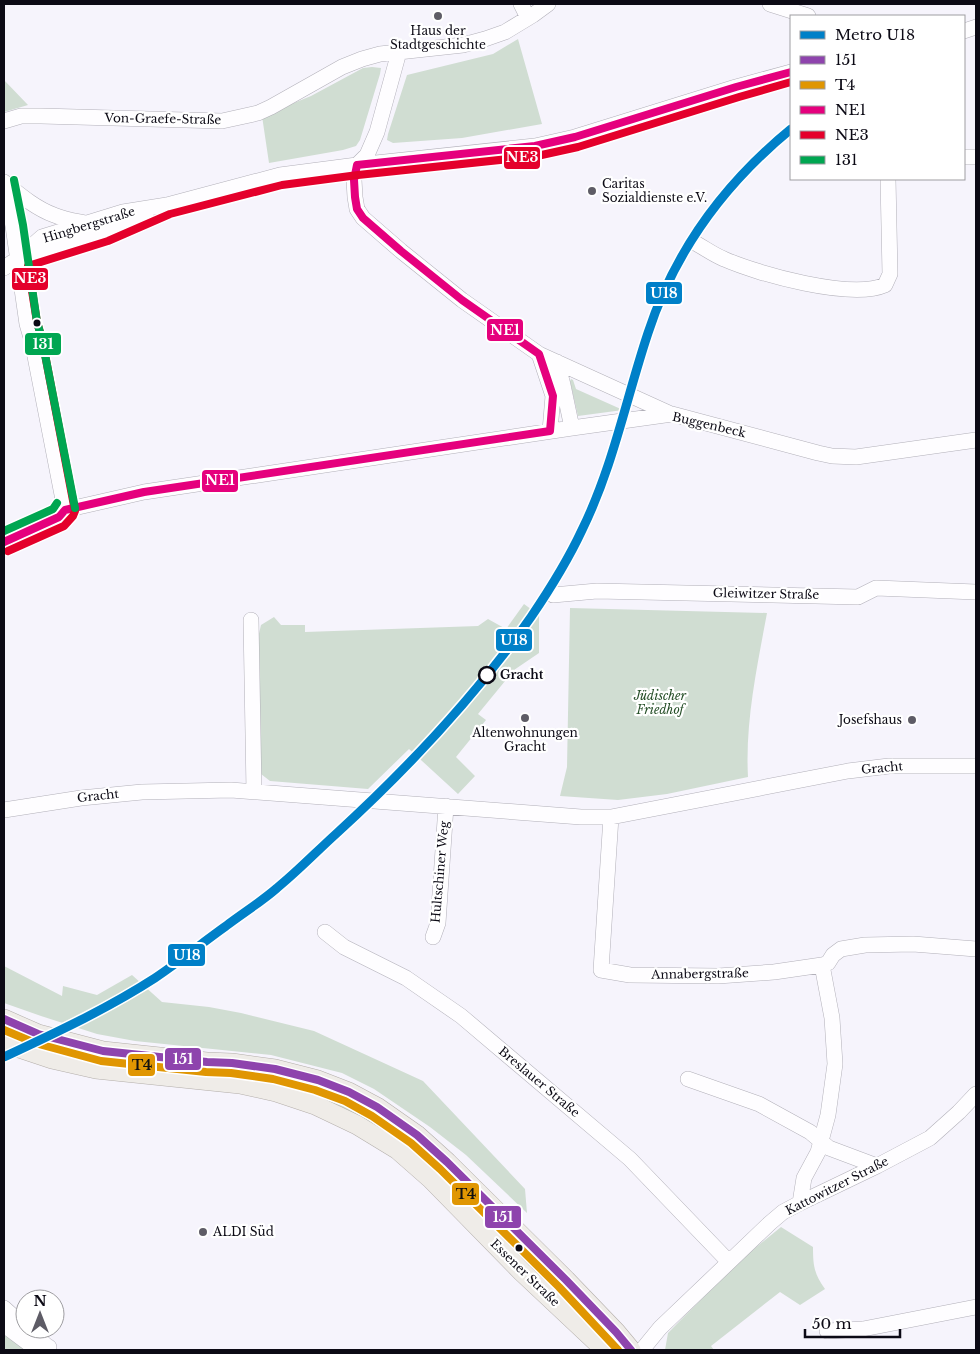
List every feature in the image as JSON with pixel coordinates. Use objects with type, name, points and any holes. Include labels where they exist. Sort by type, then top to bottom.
[{"type":"main road","name":"Essener Straße","points":[[4,1019],[38,1034],[103,1051],[275,1069],[318,1080],[349,1092],[377,1107],[417,1135],[447,1162],[566,1280],[631,1350]]},
{"type":"main road","name":"Essener Straße","points":[[4,1043],[52,1059],[96,1070],[240,1084],[276,1092],[315,1105],[357,1125],[398,1150],[431,1179],[522,1272],[605,1350]]},
{"type":"street","points":[[521,4],[528,18]]},
{"type":"street","name":"Von-Graefe-Straße","points":[[4,121],[21,116],[42,116],[222,121],[258,113],[342,67],[380,54],[463,45],[505,32],[548,4]]},
{"type":"street","points":[[770,4],[805,15]]},
{"type":"street","points":[[399,52],[377,132],[367,155],[357,165],[354,180],[355,197],[357,209],[363,218],[462,300],[539,354],[672,414]]},
{"type":"street","name":"Hingbergstraße","points":[[4,268],[42,237],[123,212],[167,205],[280,175],[535,146],[575,137],[790,72]]},
{"type":"street","points":[[697,244],[723,259],[775,277],[824,287],[877,288],[885,285],[890,274],[888,180]]},
{"type":"street","points":[[4,182],[36,207],[54,216],[86,223]]},
{"type":"street","points":[[4,182],[13,226],[27,324],[65,510]]},
{"type":"street","name":"Hingbergstraße","points":[[17,258],[105,230],[167,205]]},
{"type":"street","points":[[539,354],[553,396],[550,431]]},
{"type":"street","points":[[557,362],[572,428]]},
{"type":"street","name":"Buggenbeck","points":[[4,542],[59,517],[65,510],[144,492],[672,414],[832,456],[864,456],[976,440]]},
{"type":"street","name":"Gleiwitzer Straße","points":[[553,595],[597,591],[858,597],[876,588],[976,592]]},
{"type":"street","points":[[250,620],[254,791]]},
{"type":"street","name":"Gracht","points":[[4,810],[81,798],[142,792],[230,790],[581,817],[611,817],[848,771],[889,766],[976,766]]},
{"type":"street","name":"Hultschiner Weg","points":[[433,937],[438,923],[446,806]]},
{"type":"street","name":"Annabergstraße","points":[[611,817],[601,970],[630,974],[718,976],[774,972],[822,965]]},
{"type":"street","name":"Breslauer Straße","points":[[326,932],[344,946],[406,978],[461,1016],[630,1159],[729,1262]]},
{"type":"street","points":[[800,1203],[804,1178],[818,1152],[828,1115],[834,1064],[832,1018],[822,965],[828,963],[832,955],[841,949],[865,946],[913,944],[976,949]]},
{"type":"street","points":[[688,1079],[759,1104],[810,1132],[829,1148],[878,1166]]},
{"type":"street","name":"Kattowitzer Straße","points":[[642,1350],[660,1328],[783,1212],[878,1166],[930,1138],[976,1094]]},
{"type":"street","points":[[827,1331],[863,1329],[976,1307]]},
{"type":"street","points":[[4,1308],[15,1318]]},
{"type":"street","points":[[4,1325],[32,1346],[50,1349]]},
{"type":"street","points":[[39,1339],[50,1349]]},
{"type":"green space","points":[[518,39],[542,124],[462,138],[393,143],[387,140],[407,75],[493,54]]},
{"type":"green space","points":[[363,68],[381,68],[380,74],[360,140],[356,146],[269,163],[262,116],[311,96]]},
{"type":"green space","points":[[4,80],[28,105],[4,112]]},
{"type":"green space","points":[[571,379],[576,389],[623,410],[578,416]]},
{"type":"green space","points":[[524,604],[539,615],[539,653],[514,670],[478,714],[486,720],[456,757],[475,776],[458,794],[409,749],[368,789],[270,781],[261,774],[257,642],[261,625],[274,617],[281,625],[305,625],[305,632],[478,626],[488,619],[506,629]]},
{"type":"green space","name":"Jüdischer Friedhof","points":[[570,608],[767,613],[750,715],[748,777],[667,794],[618,800],[560,796],[567,767]]},
{"type":"green space","points":[[4,966],[62,996],[63,986],[97,995],[132,975],[162,1002],[209,1007],[241,1013],[314,1031],[423,1081],[525,1189],[527,1213],[466,1155],[430,1127],[374,1089],[342,1073],[271,1055],[135,1041],[97,1034],[4,1003]]},
{"type":"green space","points":[[281,1082],[317,1092],[379,1116],[420,1145],[608,1335],[607,1337],[559,1290],[531,1268],[450,1186],[279,1087]]},
{"type":"green space","points":[[781,1227],[813,1247],[815,1269],[818,1279],[825,1289],[800,1305],[780,1292],[711,1346],[714,1350],[665,1350],[668,1333],[738,1262]]},
{"type":"green space","points":[[4,1329],[25,1345],[23,1350],[4,1350]]},
{"type":"metro line","name":"U18","points":[[4,1057],[81,1020],[137,989],[164,972],[265,898],[300,868],[390,783],[464,703],[510,647],[531,617],[577,541],[593,506],[611,457],[640,358],[659,303],[687,246],[704,220],[744,172],[790,130]]},
{"type":"transit line","name":"NE1","points":[[4,542],[59,517],[65,510],[144,492],[550,431],[553,396],[539,354],[462,300],[363,218],[357,209],[355,197],[354,180],[357,165],[535,146],[575,137],[790,72]]},
{"type":"transit line","name":"NE3","points":[[8,551],[64,526],[75,511],[42,339],[37,322],[28,266],[108,241],[170,214],[282,185],[537,156],[578,147],[790,82]]},
{"type":"transit line","name":"131","points":[[14,180],[23,225],[37,322],[75,508]]},
{"type":"transit line","name":"131","points":[[4,531],[53,509],[57,503]]},
{"type":"transit line","name":"151","points":[[4,1019],[38,1034],[103,1051],[275,1069],[318,1080],[349,1092],[377,1107],[417,1135],[447,1162],[566,1280],[631,1350]]},
{"type":"transit line","name":"T4","points":[[4,1030],[35,1043],[101,1061],[231,1073],[273,1079],[315,1090],[345,1101],[372,1116],[411,1143],[440,1169],[559,1287],[618,1350]]},
{"type":"place","name":"Haus der Stadtgeschichte","points":[[438,16]]},
{"type":"place","name":"Caritas Sozialdienste e.V.","points":[[592,191]]},
{"type":"place","name":"Gracht","points":[[487,675]]},
{"type":"place","name":"Altenwohnungen Gracht","points":[[525,718]]},
{"type":"place","name":"Josefshaus","points":[[912,720]]},
{"type":"place","name":"ALDI Süd","points":[[203,1232]]}]
